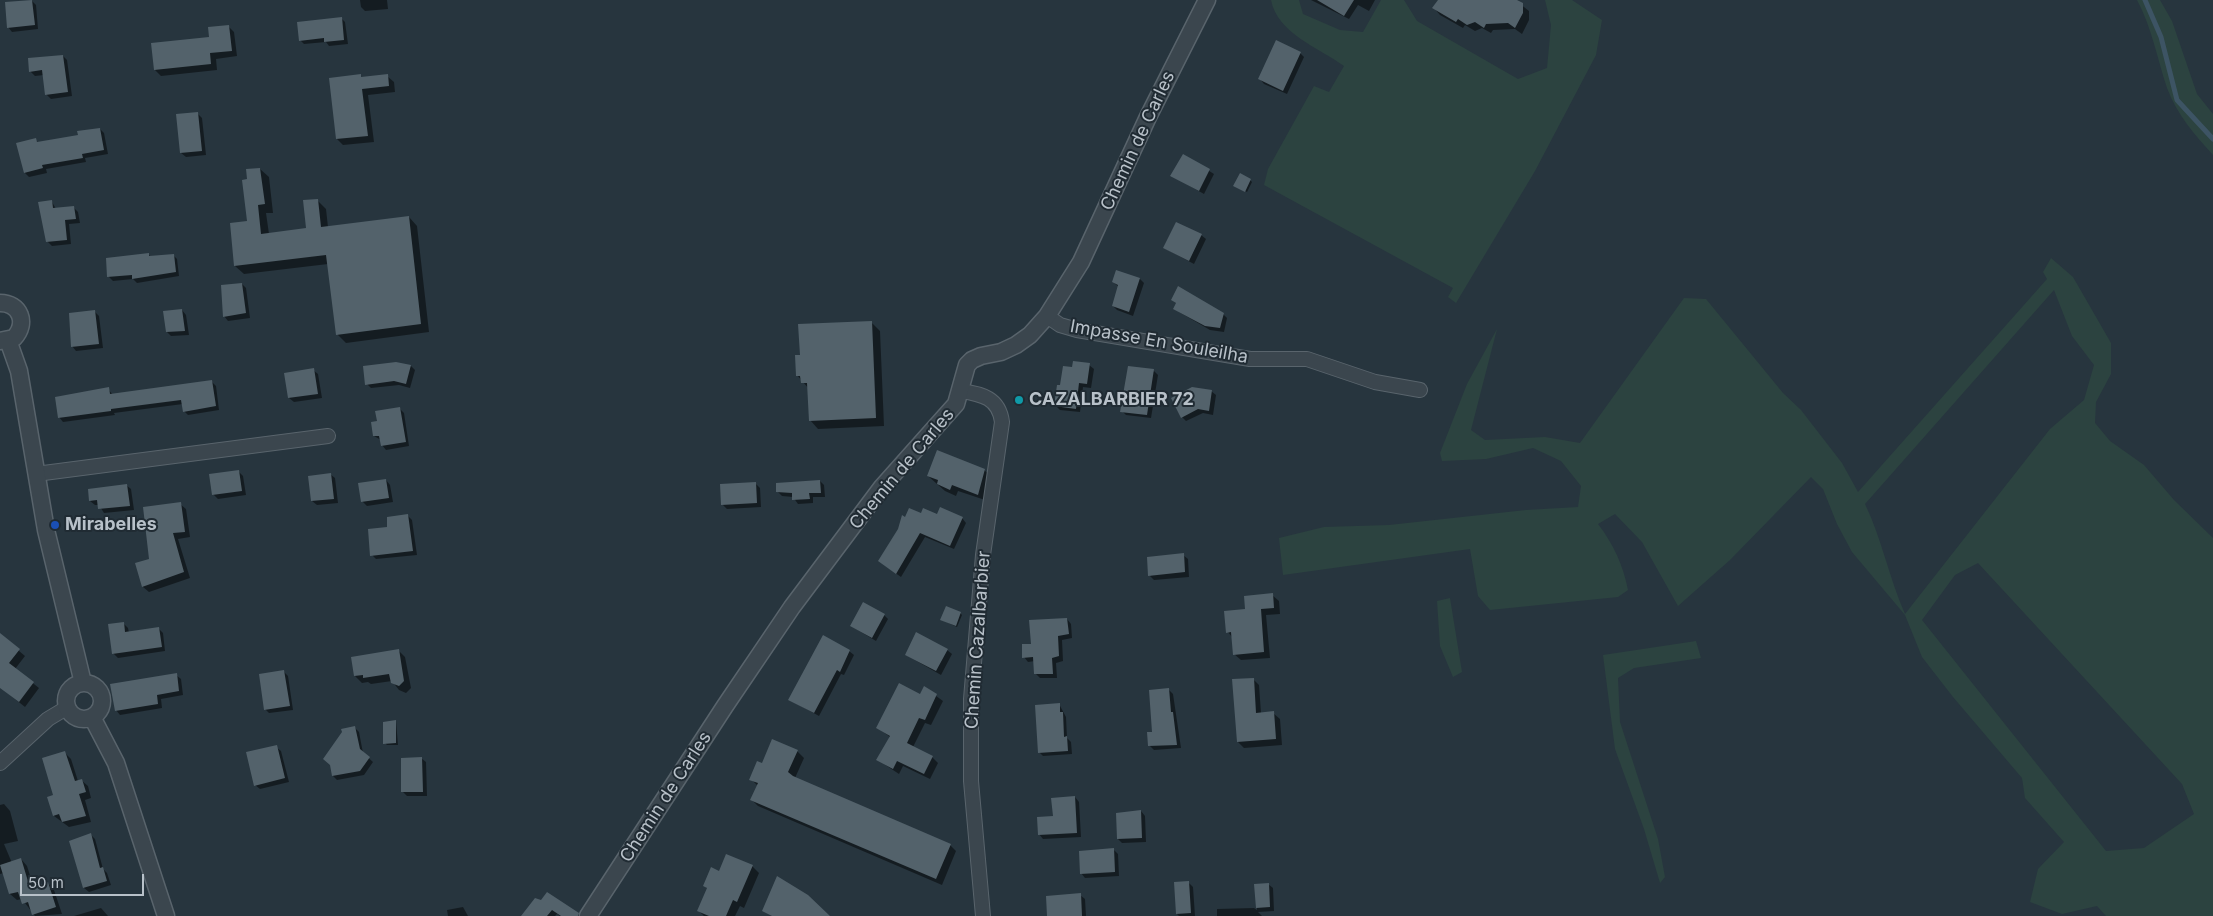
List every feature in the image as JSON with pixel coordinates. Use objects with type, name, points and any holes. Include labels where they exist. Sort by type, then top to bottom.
[{"type":"street","name":"Chemin de Carles","points":[[588,916],[792,607],[882,487],[946,418],[956,404],[961,391],[964,373],[972,360],[1001,352],[1016,345],[1030,335],[1047,316],[1081,262],[1148,117],[1206,0]]},
{"type":"street","points":[[0,303],[12,305],[17,309],[22,321],[18,333],[4,341],[19,370],[46,530],[84,683]]},
{"type":"street","name":"Impasse En Souleilha","points":[[1047,316],[1060,324],[1077,330],[1214,354],[1250,359],[1307,359],[1375,382],[1420,390]]},
{"type":"street","name":"Chemin Cazalbarbier","points":[[961,391],[990,399],[1000,409],[1002,422],[983,555],[971,699],[971,780],[983,916]]},
{"type":"street","points":[[36,474],[328,436]]},
{"type":"street","points":[[84,683],[90,684],[101,693],[102,706],[92,717],[78,717],[68,707],[66,698],[70,689],[84,683]]},
{"type":"street","points":[[0,763],[48,719],[68,707]]},
{"type":"street","points":[[92,717],[116,763],[166,916]]},
{"type":"green space","points":[[1271,0],[1299,0],[1303,14],[1340,30],[1363,32],[1381,0],[1404,0],[1417,21],[1518,79],[1547,68],[1551,25],[1545,0],[1572,0],[1602,20],[1596,55],[1535,171],[1456,303],[1448,297],[1453,288],[1264,185],[1268,169],[1314,86],[1329,92],[1344,66],[1290,31],[1281,22]]},
{"type":"green space","points":[[2137,0],[2160,0],[2172,21],[2197,94],[2213,114],[2213,155],[2187,124],[2171,98],[2150,32]]},
{"type":"green space","points":[[2051,258],[2073,277],[2111,343],[2111,374],[2096,402],[2095,423],[2110,441],[2144,465],[2174,500],[2213,538],[2213,916],[2106,916],[2097,906],[2062,914],[2030,902],[2038,869],[2064,842],[2025,798],[2022,778],[1953,697],[1922,657],[1905,615],[1852,552],[1837,524],[1823,489],[1811,477],[1730,560],[1678,606],[1642,542],[1615,514],[1598,524],[1609,540],[1621,564],[1626,581],[1628,590],[1618,597],[1490,610],[1478,596],[1470,549],[1283,575],[1279,538],[1324,527],[1389,525],[1526,510],[1578,507],[1581,486],[1561,461],[1533,448],[1486,459],[1442,461],[1440,453],[1467,384],[1497,329],[1471,430],[1485,440],[1545,437],[1580,443],[1684,298],[1706,299],[1783,393],[1801,410],[1842,463],[1858,492],[2047,279],[2043,272]],"holes":[[[2054,290],[2072,336],[2094,365],[2084,400],[2050,429],[1905,614],[1865,504]],[[1978,563],[2182,784],[2194,814],[2144,848],[2106,851],[1922,620],[1955,575]]]},
{"type":"green space","points":[[1450,598],[1462,672],[1453,677],[1440,646],[1437,601]]},
{"type":"green space","points":[[1696,641],[1701,658],[1634,668],[1618,678],[1620,722],[1658,839],[1665,877],[1660,883],[1644,829],[1615,749],[1603,655]]},
{"type":"building","points":[[32,0],[35,25],[7,28],[5,2]]},
{"type":"building","points":[[1317,0],[1354,0],[1344,16]]},
{"type":"building","points":[[1438,0],[1517,0],[1523,3],[1523,13],[1515,28],[1508,23],[1486,24],[1484,28],[1475,22],[1467,25],[1458,19],[1456,22],[1432,8]]},
{"type":"building","points":[[342,17],[344,40],[324,42],[324,38],[299,41],[297,22]]},
{"type":"building","points":[[229,25],[232,51],[210,53],[211,64],[154,70],[151,43],[209,37],[208,27]]},
{"type":"building","points":[[1276,40],[1301,52],[1283,91],[1258,79]]},
{"type":"building","points":[[63,55],[68,92],[45,95],[42,70],[29,72],[28,58]]},
{"type":"building","points":[[361,74],[361,77],[388,74],[389,86],[362,89],[368,136],[336,139],[329,78]]},
{"type":"building","points":[[198,112],[202,151],[180,153],[176,114]]},
{"type":"building","points":[[100,128],[104,150],[82,154],[83,158],[42,165],[43,168],[24,173],[16,143],[36,138],[37,142],[78,135],[77,131]]},
{"type":"building","points":[[1183,154],[1210,169],[1199,191],[1170,176]]},
{"type":"building","points":[[260,168],[265,204],[258,205],[261,234],[306,228],[303,200],[318,199],[321,227],[409,216],[421,324],[336,335],[326,255],[234,266],[230,223],[247,221],[242,180],[247,179],[246,169]]},
{"type":"building","points":[[1240,173],[1251,179],[1245,192],[1233,186]]},
{"type":"building","points":[[52,200],[53,208],[74,206],[76,219],[65,220],[67,240],[46,242],[38,202]]},
{"type":"building","points":[[1176,222],[1202,234],[1189,261],[1163,248]]},
{"type":"building","points":[[149,253],[149,256],[174,254],[176,272],[132,279],[132,275],[107,277],[106,258]]},
{"type":"building","points":[[1116,270],[1140,278],[1129,312],[1112,306],[1118,285],[1112,282]]},
{"type":"building","points":[[242,283],[246,313],[223,317],[221,285]]},
{"type":"building","points":[[1178,286],[1224,313],[1220,328],[1205,326],[1173,309],[1176,303],[1171,300]]},
{"type":"building","points":[[182,309],[185,331],[166,332],[163,311]]},
{"type":"building","points":[[95,310],[99,344],[71,347],[69,313]]},
{"type":"building","points":[[872,321],[876,418],[809,421],[807,383],[801,383],[800,376],[796,376],[795,355],[800,355],[798,324]]},
{"type":"building","points":[[1073,361],[1090,363],[1087,384],[1079,383],[1076,409],[1054,406],[1057,385],[1060,385],[1063,366],[1072,367]]},
{"type":"building","points":[[396,362],[411,365],[406,384],[394,381],[365,385],[363,366]]},
{"type":"building","points":[[1128,366],[1154,369],[1147,415],[1120,412]]},
{"type":"building","points":[[314,368],[318,394],[288,398],[284,373]]},
{"type":"building","points":[[212,380],[216,406],[183,412],[181,400],[58,418],[55,397],[109,387],[110,394]]},
{"type":"building","points":[[1192,387],[1212,390],[1209,411],[1198,409],[1181,418],[1171,398]]},
{"type":"building","points":[[400,407],[406,442],[381,446],[379,436],[373,436],[371,422],[377,421],[375,411]]},
{"type":"building","points":[[937,450],[985,469],[978,495],[952,485],[950,490],[937,484],[938,480],[927,476]]},
{"type":"building","points":[[239,470],[242,491],[212,495],[209,474]]},
{"type":"building","points":[[331,473],[334,499],[311,501],[308,476]]},
{"type":"building","points":[[386,479],[389,498],[361,502],[358,483]]},
{"type":"building","points":[[820,480],[821,493],[809,493],[810,499],[792,500],[792,493],[776,492],[776,483]]},
{"type":"building","points":[[756,482],[757,503],[721,505],[720,484]]},
{"type":"building","points":[[127,484],[130,506],[98,509],[97,500],[89,501],[88,489]]},
{"type":"building","points":[[181,502],[185,532],[173,533],[184,572],[142,587],[135,563],[149,559],[143,507]]},
{"type":"building","points":[[940,507],[963,517],[950,546],[920,533],[896,574],[878,561],[898,529],[902,515],[905,517],[909,508],[921,513],[923,508],[937,514]]},
{"type":"building","points":[[408,514],[413,551],[370,556],[368,529],[387,527],[387,517]]},
{"type":"building","points":[[1184,553],[1185,572],[1148,576],[1147,557]]},
{"type":"building","points":[[1273,593],[1274,608],[1261,609],[1264,652],[1233,655],[1231,632],[1226,633],[1224,611],[1245,609],[1244,596]]},
{"type":"building","points":[[863,602],[885,614],[872,638],[850,626]]},
{"type":"building","points":[[946,606],[961,612],[956,626],[940,620]]},
{"type":"building","points":[[1067,618],[1069,634],[1058,636],[1059,656],[1052,658],[1053,674],[1034,674],[1033,657],[1022,658],[1022,644],[1031,644],[1029,620]]},
{"type":"building","points":[[124,622],[125,632],[159,627],[162,647],[112,654],[108,624]]},
{"type":"building","points":[[916,632],[948,649],[936,671],[905,655]]},
{"type":"building","points":[[0,633],[20,649],[9,663],[34,682],[19,702],[0,688]]},
{"type":"building","points":[[823,635],[850,650],[840,672],[837,670],[814,713],[788,700]]},
{"type":"building","points":[[399,649],[404,681],[399,686],[391,683],[389,674],[363,678],[363,675],[354,676],[351,657]]},
{"type":"building","points":[[284,670],[290,706],[264,710],[259,674]]},
{"type":"building","points":[[177,673],[179,691],[157,695],[158,704],[115,711],[110,684]]},
{"type":"building","points":[[1254,678],[1256,713],[1274,711],[1276,739],[1237,742],[1232,679]]},
{"type":"building","points":[[899,683],[920,694],[924,686],[937,694],[925,720],[919,718],[907,743],[933,756],[924,774],[897,761],[893,769],[876,760],[890,736],[876,728]]},
{"type":"building","points":[[1169,688],[1177,745],[1148,746],[1147,732],[1152,732],[1149,690]]},
{"type":"building","points":[[1060,703],[1060,712],[1063,712],[1064,737],[1067,736],[1068,751],[1038,753],[1035,705]]},
{"type":"building","points":[[396,720],[396,743],[383,744],[383,722]]},
{"type":"building","points":[[355,726],[360,749],[370,757],[360,771],[332,776],[330,765],[323,759],[342,732],[341,729]]},
{"type":"building","points":[[772,739],[798,750],[788,772],[793,776],[951,844],[936,879],[750,800],[758,783],[749,780],[757,761],[762,763]]},
{"type":"building","points":[[277,745],[285,778],[254,786],[246,752]]},
{"type":"building","points":[[65,751],[75,781],[82,779],[86,792],[79,794],[86,816],[62,822],[59,814],[53,816],[47,797],[53,795],[42,758]]},
{"type":"building","points":[[422,757],[423,792],[401,792],[401,758]]},
{"type":"building","points":[[1075,796],[1077,833],[1038,835],[1037,817],[1053,816],[1051,798]]},
{"type":"building","points":[[1141,810],[1142,838],[1117,839],[1116,813]]},
{"type":"building","points":[[91,833],[100,868],[103,867],[107,881],[83,888],[69,841]]},
{"type":"building","points":[[1114,848],[1115,872],[1080,874],[1079,851]]},
{"type":"building","points":[[726,854],[753,865],[737,902],[733,900],[726,916],[709,916],[697,911],[707,888],[703,886],[711,867],[719,871]]},
{"type":"building","points":[[21,858],[30,888],[48,882],[56,907],[32,915],[28,902],[22,904],[18,892],[9,894],[0,865]]},
{"type":"building","points":[[777,876],[808,895],[830,916],[772,916],[762,911]]},
{"type":"building","points":[[1189,881],[1191,913],[1176,914],[1174,882]]},
{"type":"building","points":[[1269,883],[1270,907],[1256,908],[1254,884]]},
{"type":"building","points":[[547,892],[579,913],[578,916],[561,916],[552,910],[547,916],[521,916],[535,898],[541,900]]},
{"type":"building","points":[[1081,893],[1082,916],[1047,916],[1046,896]]},
{"type":"waterway","points":[[2145,0],[2161,37],[2177,100],[2213,139]]},
{"type":"place","name":"CAZALBARBIER 72","points":[[1019,400]]},
{"type":"place","name":"Mirabelles","points":[[55,525]]}]
